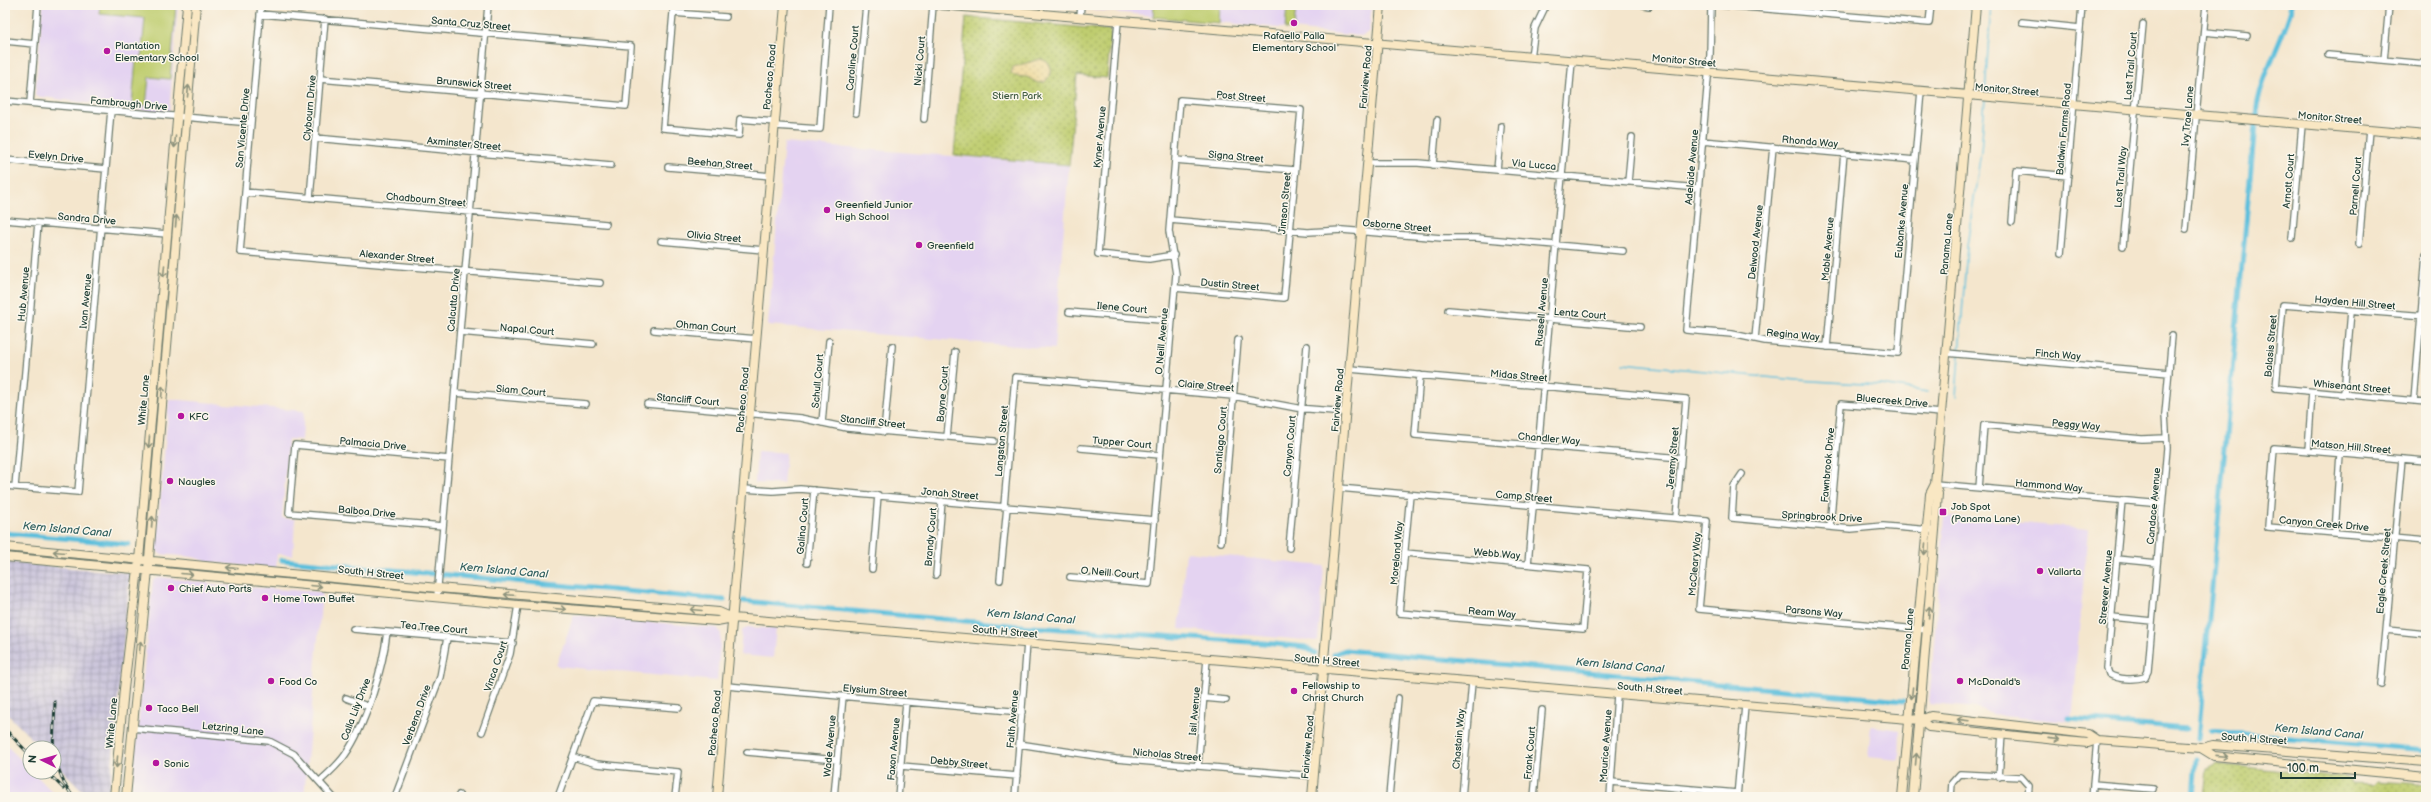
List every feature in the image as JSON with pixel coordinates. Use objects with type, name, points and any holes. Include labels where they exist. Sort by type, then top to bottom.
[{"type":"street","points":[[30,103],[38,5]]},
{"type":"street","name":"White Lane","points":[[114,797],[124,689],[139,560],[187,5]]},
{"type":"street","name":"White Lane","points":[[126,797],[149,560],[172,266],[196,5]]},
{"type":"street","name":"San Vicente Drive","points":[[240,252],[261,5]]},
{"type":"street","name":"Calcutta Drive","points":[[437,593],[488,5]]},
{"type":"street","points":[[674,5],[663,128],[739,135],[740,119],[820,129],[830,5]]},
{"type":"street","name":"Pacheco Road","points":[[717,797],[786,5]]},
{"type":"street","name":"Caroline Court","points":[[856,113],[866,5]]},
{"type":"street","name":"Nicki Court","points":[[924,118],[933,5]]},
{"type":"street","name":"Monitor Street","points":[[940,5],[2426,135]]},
{"type":"street","points":[[1080,17],[1081,5]]},
{"type":"street","name":"Fairview Road","points":[[1312,797],[1381,5]]},
{"type":"street","points":[[1531,57],[1535,28],[1546,5]]},
{"type":"street","points":[[1643,5],[1649,6]]},
{"type":"street","name":"Adelaide Avenue","points":[[1686,330],[1708,73],[1711,5]]},
{"type":"street","points":[[1721,5],[1929,23],[1931,5]]},
{"type":"street","name":"Panama Lane","points":[[1913,797],[1928,630],[1938,494],[1935,484],[1976,5]]},
{"type":"street","name":"Baldwin Farms Road","points":[[2061,254],[2082,5]]},
{"type":"street","name":"Ivy Trae Lane","points":[[2186,229],[2206,5]]},
{"type":"street","points":[[2384,60],[2388,5]]},
{"type":"street","points":[[673,13],[726,17]]},
{"type":"street","name":"Santa Cruz Street","points":[[260,14],[631,46],[626,106]]},
{"type":"street","name":"Clybourn Drive","points":[[310,198],[325,20]]},
{"type":"street","name":"Kyner Avenue","points":[[1118,21],[1098,254],[1149,259],[1174,255]]},
{"type":"street","points":[[2022,22],[2080,28]]},
{"type":"street","name":"Lost Trail Court","points":[[2135,110],[2143,24]]},
{"type":"street","points":[[2204,32],[2247,36]]},
{"type":"street","points":[[5,41],[35,44]]},
{"type":"street","points":[[2328,55],[2426,64]]},
{"type":"street","name":"Russell Avenue","points":[[1528,564],[1572,61]]},
{"type":"street","name":"Brunswick Street","points":[[320,79],[626,106]]},
{"type":"street","name":"Eubanks Avenue","points":[[1898,353],[1921,91]]},
{"type":"street","name":"Post Street","points":[[1180,100],[1301,110]]},
{"type":"street","name":"O Neill Avenue","points":[[1149,584],[1175,288],[1174,255],[1170,240],[1170,220],[1180,100]]},
{"type":"street","name":"Fambrough Drive","points":[[5,101],[251,123]]},
{"type":"street","name":"Ivan Avenue","points":[[15,487],[78,492],[111,110]]},
{"type":"street","name":"Jimson Street","points":[[1284,298],[1301,110]]},
{"type":"street","name":"Lost Trail Way","points":[[2123,246],[2135,110]]},
{"type":"street","points":[[1433,164],[1437,120]]},
{"type":"street","name":"Arnott Court","points":[[2292,238],[2302,124]]},
{"type":"street","points":[[1498,170],[1501,126]]},
{"type":"street","name":"Parnell Court","points":[[2360,244],[2369,130]]},
{"type":"street","points":[[1628,182],[1632,137]]},
{"type":"street","name":"Axminster Street","points":[[315,138],[611,164]]},
{"type":"street","name":"Rhonda Way","points":[[1702,141],[1915,160]]},
{"type":"street","name":"Delwood Avenue","points":[[1755,339],[1773,147]]},
{"type":"street","name":"Mable Avenue","points":[[1827,347],[1844,153]]},
{"type":"street","name":"Evelyn Drive","points":[[5,160],[106,169]]},
{"type":"street","name":"Signa Street","points":[[1175,160],[1295,170]]},
{"type":"street","name":"Via Lucca","points":[[1367,163],[1433,164],[1698,188]]},
{"type":"street","name":"Beehan Street","points":[[668,167],[771,176]]},
{"type":"street","points":[[2012,222],[2016,171],[2068,176]]},
{"type":"street","name":"Chadbourn Street","points":[[245,192],[606,224]]},
{"type":"street","name":"Sandra Drive","points":[[5,220],[167,234]]},
{"type":"street","name":"Osborne Street","points":[[1170,220],[1290,231],[1361,231],[1623,251]]},
{"type":"street","name":"Hub Avenue","points":[[15,487],[38,223]]},
{"type":"street","points":[[167,234],[172,266]]},
{"type":"street","name":"Olivia Street","points":[[661,241],[764,250]]},
{"type":"street","name":"Alexander Street","points":[[240,252],[600,283]]},
{"type":"street","points":[[2414,401],[2423,316],[2426,255]]},
{"type":"street","name":"Dustin Street","points":[[1175,288],[1284,298]]},
{"type":"street","name":"Hayden Hill Street","points":[[2283,305],[2423,316]]},
{"type":"street","name":"Balasis Street","points":[[2276,388],[2283,305]]},
{"type":"street","name":"Lentz Court","points":[[1448,310],[1640,327]]},
{"type":"street","points":[[2344,394],[2351,311]]},
{"type":"street","name":"Ilene Court","points":[[1070,312],[1172,321]]},
{"type":"street","name":"Ohman Court","points":[[654,330],[757,339]]},
{"type":"street","name":"Regina Way","points":[[1686,330],[1732,334],[1755,339],[1827,347],[1898,353]]},
{"type":"street","name":"Napal Court","points":[[460,332],[593,344]]},
{"type":"street","name":"Candace Avenue","points":[[2145,677],[2148,671],[2162,504],[2166,438],[2165,414],[2172,336]]},
{"type":"street","name":"Santiago Court","points":[[1221,542],[1238,340]]},
{"type":"street","name":"Schull Court","points":[[822,423],[829,341]]},
{"type":"street","points":[[884,432],[892,346]]},
{"type":"street","name":"Canyon Court","points":[[1289,548],[1307,346]]},
{"type":"street","name":"Bayne Court","points":[[947,437],[954,352]]},
{"type":"street","name":"Finch Way","points":[[1946,353],[2169,372]]},
{"type":"street","name":"Midas Street","points":[[1350,369],[1686,399]]},
{"type":"street","name":"Chandler Way","points":[[1420,375],[1415,435],[1681,458]]},
{"type":"street","points":[[155,377],[155,419],[160,426]]},
{"type":"street","name":"Claire Street","points":[[1015,377],[1233,396],[1301,409],[1346,412]]},
{"type":"street","name":"Langston Street","points":[[1000,580],[1015,377]]},
{"type":"street","name":"Whisenant Street","points":[[2276,388],[2426,402]]},
{"type":"street","points":[[2308,451],[2312,392]]},
{"type":"street","name":"Siam Court","points":[[454,393],[586,404]]},
{"type":"street","name":"Jeremy Street","points":[[1676,518],[1686,399]]},
{"type":"street","name":"Stancliff Court","points":[[647,404],[750,413]]},
{"type":"street","name":"Bluecreek Drive","points":[[1841,404],[1941,413]]},
{"type":"street","name":"Fawnbrook Drive","points":[[1830,527],[1841,404]]},
{"type":"street","name":"Stancliff Street","points":[[750,413],[800,418],[847,428],[994,441]]},
{"type":"street","name":"Peggy Way","points":[[1979,488],[1984,425],[2142,439],[2166,438]]},
{"type":"street","name":"Palmacia Drive","points":[[289,513],[295,445],[449,459]]},
{"type":"street","name":"Tupper Court","points":[[1081,448],[1160,455]]},
{"type":"street","name":"Matson Hill Street","points":[[2268,527],[2274,448],[2426,461]]},
{"type":"street","points":[[2334,533],[2340,454]]},
{"type":"street","name":"Eagle Creek Street","points":[[2382,685],[2402,459]]},
{"type":"street","name":"Springbrook Drive","points":[[1742,474],[1734,486],[1732,518],[1851,529],[1883,526],[1935,530]]},
{"type":"street","name":"Panama Lane","points":[[1902,797],[1926,530],[1930,494],[1935,484]]},
{"type":"street","name":"Hammond Way","points":[[1935,484],[2162,504]]},
{"type":"street","points":[[5,486],[15,487]]},
{"type":"street","name":"Camp Street","points":[[1339,488],[1707,521]]},
{"type":"street","name":"Jonah Street","points":[[744,489],[773,492],[793,489],[814,490],[1155,520]]},
{"type":"street","name":"Galina Court","points":[[807,563],[814,490]]},
{"type":"street","points":[[872,569],[878,495]]},
{"type":"street","name":"Moreland Way","points":[[1399,613],[1410,495]]},
{"type":"street","name":"Streever Avenue","points":[[2122,500],[2112,617],[2109,674],[2126,678],[2145,677]]},
{"type":"street","name":"Brandy Court","points":[[936,575],[942,501]]},
{"type":"street","name":"Balboa Drive","points":[[289,513],[443,526]]},
{"type":"street","name":"McCleary Way","points":[[1699,609],[1707,521]]},
{"type":"street","name":"Canyon Creek Drive","points":[[2268,527],[2426,541]]},
{"type":"street","name":"South H Street","points":[[5,547],[284,574],[437,593],[518,605],[717,622],[733,618]]},
{"type":"street","name":"Webb Way","points":[[1405,553],[1588,570],[1583,629]]},
{"type":"street","points":[[66,563],[73,558],[98,556]]},
{"type":"street","name":"South H Street","points":[[5,557],[245,579],[437,593],[564,599],[719,612],[733,618],[1909,720],[1920,720],[1931,716],[2088,734],[2097,740]]},
{"type":"street","points":[[2117,559],[2157,563]]},
{"type":"street","points":[[245,579],[249,576],[284,574]]},
{"type":"street","name":"O Neill Court","points":[[1070,577],[1149,584]]},
{"type":"street","points":[[518,605],[526,600],[564,599]]},
{"type":"street","name":"Vinca Court","points":[[482,732],[513,644],[518,605]]},
{"type":"street","points":[[624,614],[629,609],[666,608]]},
{"type":"street","name":"Parsons Way","points":[[1699,609],[1928,630]]},
{"type":"street","name":"Ream Way","points":[[1399,613],[1583,629]]},
{"type":"street","points":[[2112,617],[2152,621]]},
{"type":"street","name":"Tea Tree Court","points":[[353,629],[513,644]]},
{"type":"street","points":[[2387,630],[2426,634]]},
{"type":"street","name":"Calla Lily Drive","points":[[320,782],[339,763],[348,750],[367,706],[383,662],[387,632]]},
{"type":"street","name":"Verbena Drive","points":[[395,797],[440,677],[447,638]]},
{"type":"street","name":"Faith Avenue","points":[[1015,797],[1027,643]]},
{"type":"street","points":[[128,655],[133,664],[136,689]]},
{"type":"street","name":"Isil Avenue","points":[[1198,766],[1207,659]]},
{"type":"street","name":"Chastain Way","points":[[1462,797],[1472,682]]},
{"type":"street","name":"Elysium Street","points":[[727,686],[1022,712]]},
{"type":"street","points":[[124,689],[129,724],[132,728]]},
{"type":"street","name":"Maurice Avenue","points":[[1610,797],[1617,695]]},
{"type":"street","name":"Wade Avenue","points":[[834,797],[843,696]]},
{"type":"street","points":[[346,698],[367,706]]},
{"type":"street","points":[[1204,698],[1226,700]]},
{"type":"street","points":[[1389,797],[1398,698]]},
{"type":"street","points":[[558,797],[593,701],[679,708]]},
{"type":"street","name":"Faxon Avenue","points":[[898,797],[906,702]]},
{"type":"street","points":[[1612,782],[1737,795],[1745,706]]},
{"type":"street","name":"Frank Court","points":[[1534,797],[1542,710]]},
{"type":"street","name":"South H Street","points":[[1920,720],[1929,727],[2088,743],[2097,740],[2201,748],[2213,745],[2426,762]]},
{"type":"street","points":[[121,725],[127,738],[128,778]]},
{"type":"street","points":[[1969,731],[1995,728],[2002,725]]},
{"type":"street","name":"Letzring Lane","points":[[132,728],[269,741],[294,754],[333,797]]},
{"type":"street","points":[[1999,776],[2002,734],[2014,731],[2053,730]]},
{"type":"street","points":[[2092,797],[2097,740]]},
{"type":"street","name":"Nicholas Street","points":[[1019,744],[1108,758],[1314,776]]},
{"type":"street","name":"South H Street","points":[[2201,748],[2214,756],[2426,777]]},
{"type":"street","points":[[747,752],[837,760]]},
{"type":"street","points":[[573,757],[597,764],[678,772],[675,797]]},
{"type":"street","points":[[2366,771],[2367,757]]},
{"type":"street","name":"Debby Street","points":[[901,766],[1016,776]]},
{"type":"street","points":[[1951,797],[1955,777],[1960,774],[2021,777],[2029,786],[2028,797]]},
{"type":"street","points":[[116,777],[117,797]]},
{"type":"street","points":[[2093,784],[2153,789]]},
{"type":"shaded area","name":"Plantation Elementary School","points":[[43,5],[178,5],[169,114],[35,96]]},
{"type":"shaded area","name":"Rafaello Palla Elementary School","points":[[1082,5],[1372,5],[1369,31],[1363,36],[1082,9]]},
{"type":"shaded area","name":"Greenfield","points":[[784,143],[1069,165],[1054,349],[768,325]]},
{"type":"shaded area","points":[[169,399],[304,411],[302,440],[288,439],[282,518],[295,519],[293,555],[277,554],[276,569],[209,562],[193,557],[160,554],[156,549]]},
{"type":"shaded area","points":[[757,451],[786,453],[783,484],[755,483]]},
{"type":"shaded area","points":[[1945,516],[2088,529],[2071,722],[2003,716],[1977,708],[1929,704]]},
{"type":"shaded area","points":[[1186,552],[1324,566],[1318,641],[1179,629]]},
{"type":"shaded area","points":[[5,562],[130,573],[109,797],[89,797],[62,770],[62,740],[33,740],[5,712]]},
{"type":"shaded area","points":[[160,577],[228,586],[322,592],[304,797],[141,797],[132,786],[153,580]]},
{"type":"shaded area","points":[[574,615],[717,628],[721,633],[717,681],[556,666]]},
{"type":"shaded area","points":[[747,627],[776,629],[773,658],[740,655],[742,631]]},
{"type":"shaded area","points":[[1871,726],[1900,730],[1899,760],[1868,757]]},
{"type":"shaded area","points":[[5,744],[22,761],[22,780],[41,780],[57,797],[5,797]]},
{"type":"green space","points":[[100,5],[176,5],[170,79],[149,77],[146,106],[132,104],[136,60],[141,61],[145,18],[99,14]]},
{"type":"green space","points":[[1154,5],[1220,5],[1219,23],[1153,17]]},
{"type":"green space","points":[[1287,5],[1296,5],[1294,29],[1285,29]]},
{"type":"green space","name":"Stiern Park","points":[[966,17],[1111,30],[1107,78],[1077,75],[1069,165],[954,155]]},
{"type":"green space","points":[[2217,764],[2349,778],[2353,784],[2373,785],[2378,781],[2420,784],[2426,785],[2426,797],[2204,797],[2207,769]]},
{"type":"sand","points":[[1040,59],[1048,63],[1051,69],[1051,74],[1045,82],[1038,83],[1027,77],[1015,76],[1011,73],[1013,67]]},
{"type":"waterway","points":[[1985,93],[1991,5]]},
{"type":"waterway","points":[[2256,116],[2261,88],[2292,5]]},
{"type":"waterway","points":[[1956,396],[1967,246],[1981,151],[1985,99]]},
{"type":"waterway","points":[[2198,738],[2255,125]]},
{"type":"waterway","points":[[1623,363],[1797,380],[1880,385],[1928,392]]},
{"type":"waterway","name":"Kern Island Canal","points":[[5,533],[128,544]]},
{"type":"waterway","name":"Kern Island Canal","points":[[282,560],[724,600]]},
{"type":"waterway","name":"Kern Island Canal","points":[[743,601],[1033,627],[1264,643],[1305,647],[1315,653]]},
{"type":"waterway","name":"Kern Island Canal","points":[[1334,654],[1345,650],[1904,701]]},
{"type":"waterway","name":"Kern Island Canal","points":[[2069,719],[2186,729]]},
{"type":"waterway","name":"Kern Island Canal","points":[[2211,731],[2426,750]]},
{"type":"waterway","points":[[2193,797],[2196,759]]},
{"type":"railway","points":[[53,740],[55,702]]},
{"type":"railway","points":[[5,729],[22,747]]},
{"type":"railway","points":[[62,778],[73,797]]},
{"type":"railway","points":[[55,780],[64,789]]},
{"type":"place","name":"Rafaello Palla Elementary School","points":[[1294,23]]},
{"type":"place","name":"Plantation Elementary School","points":[[107,51]]},
{"type":"place","name":"Greenfield Junior High School","points":[[827,210]]},
{"type":"place","name":"Greenfield","points":[[919,245]]},
{"type":"place","name":"KFC","points":[[181,416]]},
{"type":"place","name":"Naugles","points":[[170,481]]},
{"type":"place","name":"Job Spot (Panama Lane)","points":[[1943,512]]},
{"type":"place","name":"Vallarta","points":[[2040,571]]},
{"type":"place","name":"Chief Auto Parts","points":[[171,588]]},
{"type":"place","name":"Home Town Buffet","points":[[265,598]]},
{"type":"place","name":"Food Co","points":[[271,681]]},
{"type":"place","name":"McDonald's","points":[[1960,681]]},
{"type":"place","name":"Fellowship to Christ Church","points":[[1294,691]]},
{"type":"place","name":"Taco Bell","points":[[149,708]]},
{"type":"place","name":"Sonic","points":[[156,763]]}]
